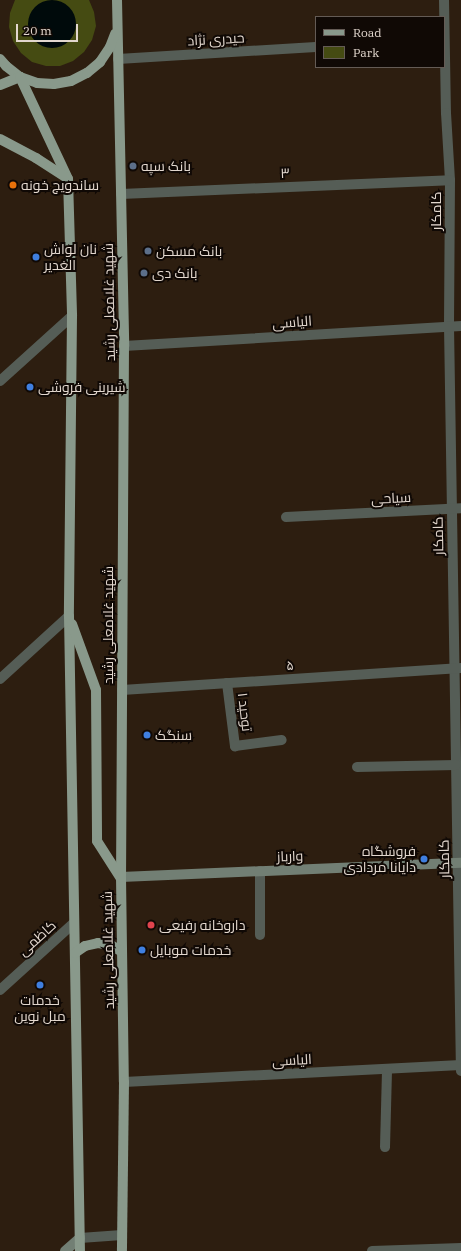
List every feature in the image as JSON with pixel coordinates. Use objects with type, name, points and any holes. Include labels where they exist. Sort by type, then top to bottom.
[{"type":"main road","points":[[0,59],[6,66],[20,76],[37,82],[54,84],[71,81],[87,73],[100,62],[110,47],[116,31],[116,0]]},
{"type":"main road","name":"شهید غلامعلی رشید","points":[[117,13],[124,346],[120,878],[124,1082],[122,1251]]},
{"type":"main road","points":[[0,85],[20,76]]},
{"type":"main road","points":[[20,76],[68,179],[72,316],[69,616],[80,1251]]},
{"type":"main road","points":[[0,139],[36,158],[68,179]]},
{"type":"main road","points":[[69,616],[96,690],[97,841],[120,878]]},
{"type":"main road","name":"وارباز","points":[[120,878],[459,863]]},
{"type":"main road","points":[[75,953],[86,946],[98,943],[111,945],[122,952]]},
{"type":"main road","points":[[65,1251],[80,1238]]},
{"type":"street","name":"کامکار","points":[[444,0],[444,16]]},
{"type":"street","name":"حیدری نژاد","points":[[118,59],[315,47]]},
{"type":"street","name":"کامکار","points":[[445,56],[446,112],[450,180],[449,326],[456,508],[458,668],[456,765],[459,863],[461,1071]]},
{"type":"street","name":"۳","points":[[121,194],[450,180]]},
{"type":"street","points":[[0,381],[72,316]]},
{"type":"street","name":"الیاسی","points":[[124,346],[461,326]]},
{"type":"street","name":"سیاحی","points":[[286,517],[456,508]]},
{"type":"street","points":[[0,679],[69,616]]},
{"type":"street","name":"۵","points":[[122,690],[458,668]]},
{"type":"street","name":"توحید ۱","points":[[227,683],[235,746],[282,740]]},
{"type":"street","points":[[358,767],[456,765]]},
{"type":"street","points":[[260,871],[260,935]]},
{"type":"street","name":"کاظمی","points":[[0,990],[74,923]]},
{"type":"street","name":"الیاسی","points":[[124,1082],[461,1065]]},
{"type":"street","points":[[385,1147],[387,1069]]},
{"type":"street","points":[[80,1238],[122,1235]]},
{"type":"street","points":[[372,1251],[461,1248]]},
{"type":"green space","points":[[15,0],[89,0],[94,12],[96,26],[92,40],[84,52],[73,61],[60,66],[46,66],[32,62],[21,53],[13,41],[9,27],[10,13]]},
{"type":"shaded area","points":[[47,0],[57,0],[69,7],[76,19],[76,29],[69,41],[57,48],[47,48],[39,44],[32,37],[28,29],[28,19],[32,11],[39,4]]},
{"type":"place","name":"بانک سپه","points":[[133,166]]},
{"type":"place","name":"ساندویچ خونه","points":[[13,185]]},
{"type":"place","name":"بانک مسکن","points":[[148,251]]},
{"type":"place","name":"نان لواش الغدیر","points":[[36,257]]},
{"type":"place","name":"بانک دی","points":[[144,273]]},
{"type":"place","name":"شیرینی فروشی","points":[[30,387]]},
{"type":"place","name":"سنگک","points":[[147,735]]},
{"type":"place","name":"فروشگاه دایانا مردادی","points":[[424,859]]},
{"type":"place","name":"داروخانه رفیعی","points":[[151,925]]},
{"type":"place","name":"خدمات موبایل","points":[[142,950]]},
{"type":"place","name":"خدمات مبل نوین","points":[[40,985]]}]
